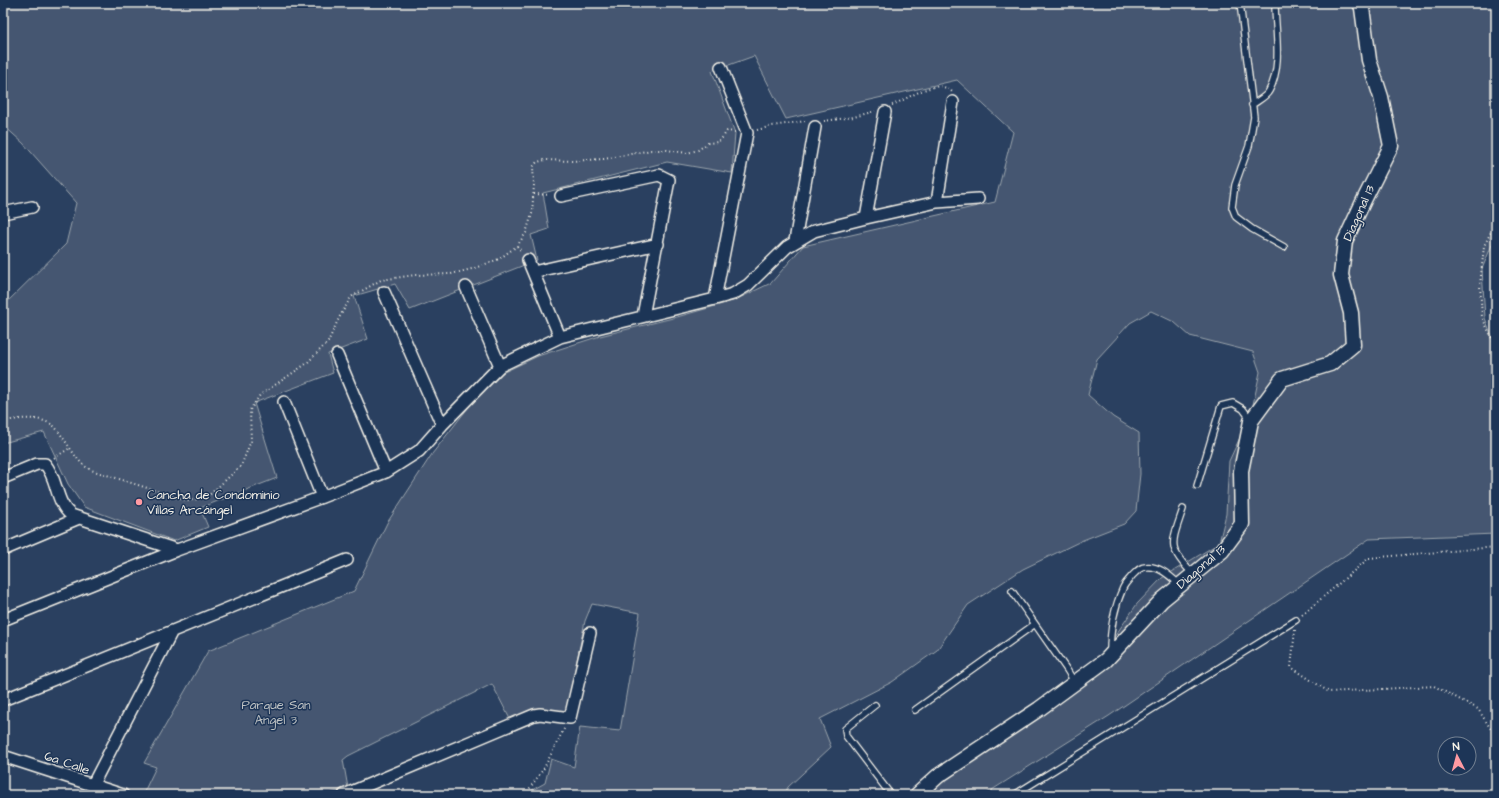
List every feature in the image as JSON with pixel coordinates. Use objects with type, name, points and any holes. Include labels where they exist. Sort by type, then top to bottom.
[{"type":"street","name":"Diagonal 13","points":[[917,795],[938,776],[1038,709],[1106,660],[1162,600],[1222,551],[1242,524],[1241,471],[1251,421],[1282,380],[1330,364],[1353,345],[1351,313],[1341,275],[1345,241],[1391,146],[1381,97],[1369,60],[1360,3]]},
{"type":"street","points":[[715,299],[747,133],[721,67]]},
{"type":"street","points":[[937,202],[953,102]]},
{"type":"street","points":[[866,218],[885,109]]},
{"type":"street","points":[[795,241],[815,123]]},
{"type":"street","points":[[561,196],[658,176],[670,180],[643,316]]},
{"type":"street","points":[[3,620],[177,550],[386,472],[419,451],[442,425],[500,366],[560,337],[733,294],[748,286],[779,254],[795,241],[825,227],[937,202],[978,199]]},
{"type":"street","points":[[3,213],[32,207]]},
{"type":"street","points":[[533,272],[658,244]]},
{"type":"street","points":[[528,260],[560,337]]},
{"type":"street","points":[[466,287],[500,366]]},
{"type":"street","points":[[384,292],[442,425]]},
{"type":"street","points":[[337,355],[386,472]]},
{"type":"street","points":[[284,402],[322,497]]},
{"type":"street","points":[[3,478],[37,464],[45,464],[50,470],[62,504],[70,515],[177,550]]},
{"type":"street","points":[[3,550],[79,518]]},
{"type":"street","points":[[3,700],[347,560]]},
{"type":"street","points":[[92,786],[172,631]]},
{"type":"street","points":[[344,795],[534,715],[540,714],[570,718],[590,633]]},
{"type":"street","name":"6a Calle","points":[[3,756],[123,795]]},
{"type":"lane","points":[[1240,3],[1254,117],[1249,146],[1234,185],[1232,207],[1236,217],[1252,229],[1284,247]]},
{"type":"lane","points":[[1252,105],[1268,93],[1273,80],[1278,44],[1275,3]]},
{"type":"lane","points":[[1197,486],[1222,406],[1232,403],[1243,410],[1251,421]]},
{"type":"lane","points":[[1183,509],[1174,534],[1173,548],[1178,559],[1194,574]]},
{"type":"lane","points":[[1110,656],[1110,636],[1114,612],[1123,586],[1136,572],[1143,567],[1152,567],[1164,572],[1180,585]]},
{"type":"lane","points":[[1012,591],[1075,683]]},
{"type":"lane","points":[[1014,795],[1296,620]]},
{"type":"lane","points":[[915,710],[1035,624]]},
{"type":"lane","points":[[875,705],[845,729],[846,736],[891,795]]},
{"type":"path","points":[[3,421],[28,418],[40,420],[55,428],[80,463],[91,470],[188,501],[207,498],[241,466],[251,441],[250,410],[260,395],[306,364],[328,342],[339,318],[352,297],[381,280],[415,275],[451,274],[486,265],[517,246],[526,233],[532,214],[534,194],[533,168],[537,162],[545,160],[574,161],[604,159],[651,150],[667,150],[687,153],[698,150],[708,143],[718,142],[727,131],[747,133],[772,126],[815,123],[854,117],[885,109],[931,86],[946,87],[949,89],[953,94],[953,102]]},
{"type":"path","points":[[534,194],[561,196]]},
{"type":"path","points":[[1496,222],[1484,246],[1480,285],[1482,317],[1496,347]]},
{"type":"path","points":[[45,464],[70,448]]},
{"type":"path","points":[[1496,546],[1369,558],[1296,620],[1291,667],[1329,692],[1434,686],[1478,709],[1496,737]]},
{"type":"path","points":[[525,795],[544,768],[570,718]]},
{"type":"green space","name":"Parque San Angel 3","points":[[3,3],[1496,3],[1496,235],[1482,269],[1485,318],[1496,347],[1496,534],[1369,539],[1109,716],[984,795],[936,795],[937,777],[1101,656],[1137,604],[1162,578],[1219,543],[1226,514],[1229,461],[1251,414],[1260,372],[1253,352],[1190,336],[1174,322],[1151,311],[1130,323],[1097,359],[1088,395],[1113,417],[1139,433],[1140,474],[1136,511],[1124,524],[1083,540],[1023,569],[968,605],[937,650],[892,682],[820,719],[831,747],[788,787],[784,795],[523,795],[545,783],[551,759],[574,767],[580,727],[620,731],[640,613],[592,604],[585,621],[566,713],[511,721],[492,684],[348,756],[343,760],[348,788],[324,795],[143,794],[156,767],[144,763],[208,651],[354,591],[387,523],[432,454],[475,399],[502,373],[538,356],[600,336],[677,317],[733,301],[771,283],[803,246],[995,202],[1013,132],[957,80],[786,119],[754,56],[712,71],[735,133],[732,173],[667,162],[543,193],[549,229],[531,235],[537,260],[410,310],[395,284],[354,296],[368,339],[328,354],[333,373],[254,403],[277,478],[200,508],[208,527],[174,541],[84,507],[68,484],[44,432],[3,443],[3,306],[66,244],[76,203],[23,143],[3,125]]},
{"type":"place","name":"Cancha de Condominio Villas Arcángel","points":[[139,502]]}]
